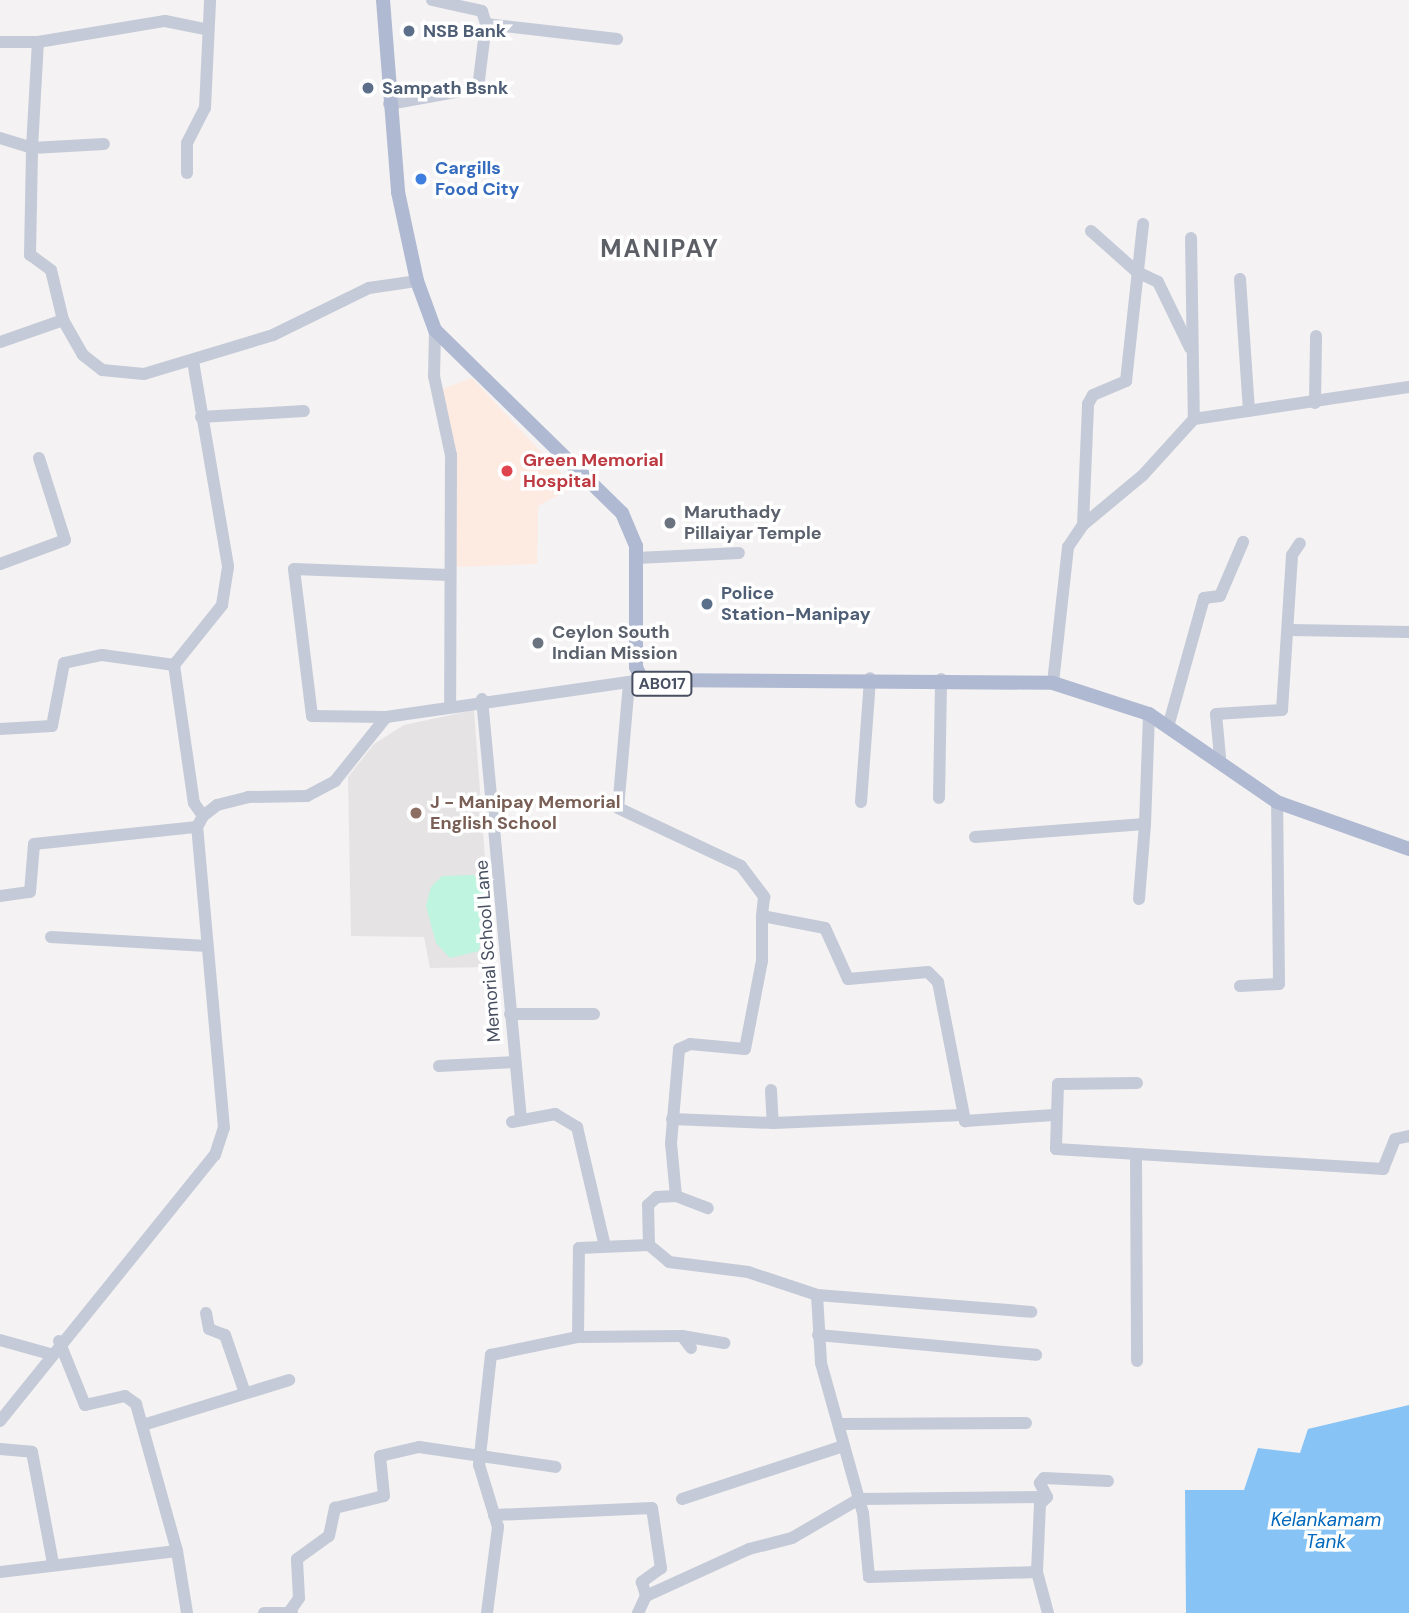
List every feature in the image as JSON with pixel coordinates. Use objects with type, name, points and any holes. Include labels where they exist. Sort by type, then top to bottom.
[{"type":"main road","name":"AB017","points":[[383,0],[389,104],[416,281],[435,330],[622,513],[637,558],[635,681],[870,677],[1053,682],[1149,714],[1220,757],[1277,802],[1409,849]]},
{"type":"street","points":[[187,173],[187,143],[205,107],[205,29],[210,0]]},
{"type":"street","points":[[389,104],[478,88],[486,24],[482,11],[432,0]]},
{"type":"street","points":[[0,42],[38,42],[165,21],[205,29]]},
{"type":"street","points":[[486,24],[617,39]]},
{"type":"street","points":[[38,42],[30,255],[51,270],[62,320],[83,355],[102,370],[144,373],[193,362],[273,335],[349,295],[416,281]]},
{"type":"street","points":[[0,138],[32,149],[104,144]]},
{"type":"street","points":[[1083,524],[1088,404],[1093,394],[1126,381],[1143,224]]},
{"type":"street","points":[[1091,231],[1137,272],[1158,282],[1191,352]]},
{"type":"street","points":[[1191,237],[1194,419]]},
{"type":"street","points":[[1240,279],[1249,411]]},
{"type":"street","points":[[0,342],[62,320]]},
{"type":"street","points":[[435,330],[434,376],[451,455],[450,704]]},
{"type":"street","points":[[1315,403],[1316,336]]},
{"type":"street","points":[[0,1421],[59,1341],[215,1155],[224,1128],[207,946],[200,821],[194,803],[174,665],[222,604],[228,566],[193,362]]},
{"type":"street","points":[[1053,682],[1068,547],[1083,524],[1143,475],[1194,419],[1409,387]]},
{"type":"street","points":[[201,417],[304,411]]},
{"type":"street","points":[[0,564],[34,556],[65,540],[39,458]]},
{"type":"street","points":[[1168,727],[1204,598],[1220,596],[1243,542]]},
{"type":"street","points":[[1220,757],[1216,714],[1282,710],[1290,630],[1292,555],[1300,543]]},
{"type":"street","points":[[637,558],[739,553]]},
{"type":"street","points":[[449,575],[294,569],[312,716],[386,717],[482,699],[635,681],[618,808],[741,866],[764,897],[762,961],[745,1049],[682,1045],[673,1119],[676,1196]]},
{"type":"street","points":[[1290,630],[1409,632]]},
{"type":"street","points":[[0,729],[52,726],[64,663],[102,655],[174,665]]},
{"type":"street","points":[[861,802],[870,677]]},
{"type":"street","points":[[939,797],[941,679]]},
{"type":"street","name":"Memorial School Lane","points":[[482,699],[507,922],[516,1119],[555,1114],[577,1127],[605,1246]]},
{"type":"street","points":[[1139,899],[1149,714]]},
{"type":"street","points":[[0,896],[30,892],[34,844],[200,821],[217,804],[306,796],[335,781],[386,717]]},
{"type":"street","points":[[1240,986],[1279,984],[1277,802]]},
{"type":"street","points":[[975,837],[1145,824]]},
{"type":"street","points":[[762,916],[825,928],[848,979],[911,971],[928,972],[938,982],[965,1121],[1054,1115]]},
{"type":"street","points":[[51,937],[207,946]]},
{"type":"street","points":[[510,1014],[594,1014]]},
{"type":"street","points":[[439,1066],[513,1062]]},
{"type":"street","points":[[1137,1083],[1058,1084],[1054,1115],[1056,1149],[1219,1163],[1266,1157],[1383,1168],[1395,1139],[1409,1136]]},
{"type":"street","points":[[771,1090],[773,1123]]},
{"type":"street","points":[[673,1119],[773,1123],[963,1115]]},
{"type":"street","points":[[1136,1156],[1137,1361]]},
{"type":"street","points":[[649,1245],[650,1201],[676,1196],[708,1208]]},
{"type":"street","points":[[578,1337],[574,1257],[583,1246],[649,1245],[669,1262],[748,1272],[817,1295],[1031,1312]]},
{"type":"street","points":[[817,1295],[818,1335],[859,1499],[869,1577],[1037,1572]]},
{"type":"street","points":[[206,1313],[209,1329],[225,1335],[245,1393]]},
{"type":"street","points":[[818,1335],[1036,1355]]},
{"type":"street","points":[[682,1336],[691,1348]]},
{"type":"street","points":[[487,1613],[494,1515],[479,1455],[491,1355],[578,1337],[682,1336],[724,1343]]},
{"type":"street","points":[[0,1340],[50,1354]]},
{"type":"street","points":[[59,1341],[85,1405],[125,1396],[136,1404],[177,1551],[187,1613]]},
{"type":"street","points":[[143,1425],[289,1380]]},
{"type":"street","points":[[841,1424],[1026,1423]]},
{"type":"street","points":[[682,1499],[844,1446]]},
{"type":"street","points":[[264,1613],[291,1612],[299,1598],[297,1559],[329,1536],[335,1508],[384,1496],[380,1456],[419,1447],[556,1467]]},
{"type":"street","points":[[0,1449],[32,1452],[53,1563]]},
{"type":"street","points":[[1047,1497],[1040,1483],[1044,1478],[1108,1480]]},
{"type":"street","points":[[638,1613],[646,1596],[749,1549],[792,1538],[859,1499],[1047,1497]]},
{"type":"street","points":[[1047,1497],[1040,1504],[1037,1572],[1048,1613]]},
{"type":"street","points":[[494,1515],[652,1508],[661,1568],[642,1582],[646,1596]]},
{"type":"street","points":[[0,1572],[53,1563],[177,1551]]},
{"type":"shaded area","name":"Green Memorial Hospital","points":[[472,378],[574,487],[538,506],[537,564],[454,567],[442,389]]},
{"type":"shaded area","name":"J - Manipay Memorial English School","points":[[474,710],[493,967],[430,968],[424,937],[351,936],[348,777],[374,744],[404,725]]},
{"type":"green space","points":[[474,875],[486,894],[479,951],[450,958],[436,943],[426,906],[431,887],[442,876]]},
{"type":"water","name":"Kelankamam Tank","points":[[1409,1405],[1409,1613],[1186,1613],[1185,1490],[1244,1490],[1258,1448],[1300,1453],[1308,1429]]},
{"type":"place","name":"NSB Bank","points":[[409,31]]},
{"type":"place","name":"Sampath Bsnk","points":[[368,88]]},
{"type":"place","name":"Cargills Food City","points":[[421,179]]},
{"type":"place","name":"Green Memorial Hospital","points":[[507,471]]},
{"type":"place","name":"Maruthady Pillaiyar Temple","points":[[670,523]]},
{"type":"place","name":"Police Station-Manipay","points":[[707,604]]},
{"type":"place","name":"Ceylon South Indian Mission","points":[[538,643]]},
{"type":"place","name":"J - Manipay Memorial English School","points":[[416,813]]},
{"type":"district","name":"MANIPAY","points":[[660,249]]}]
